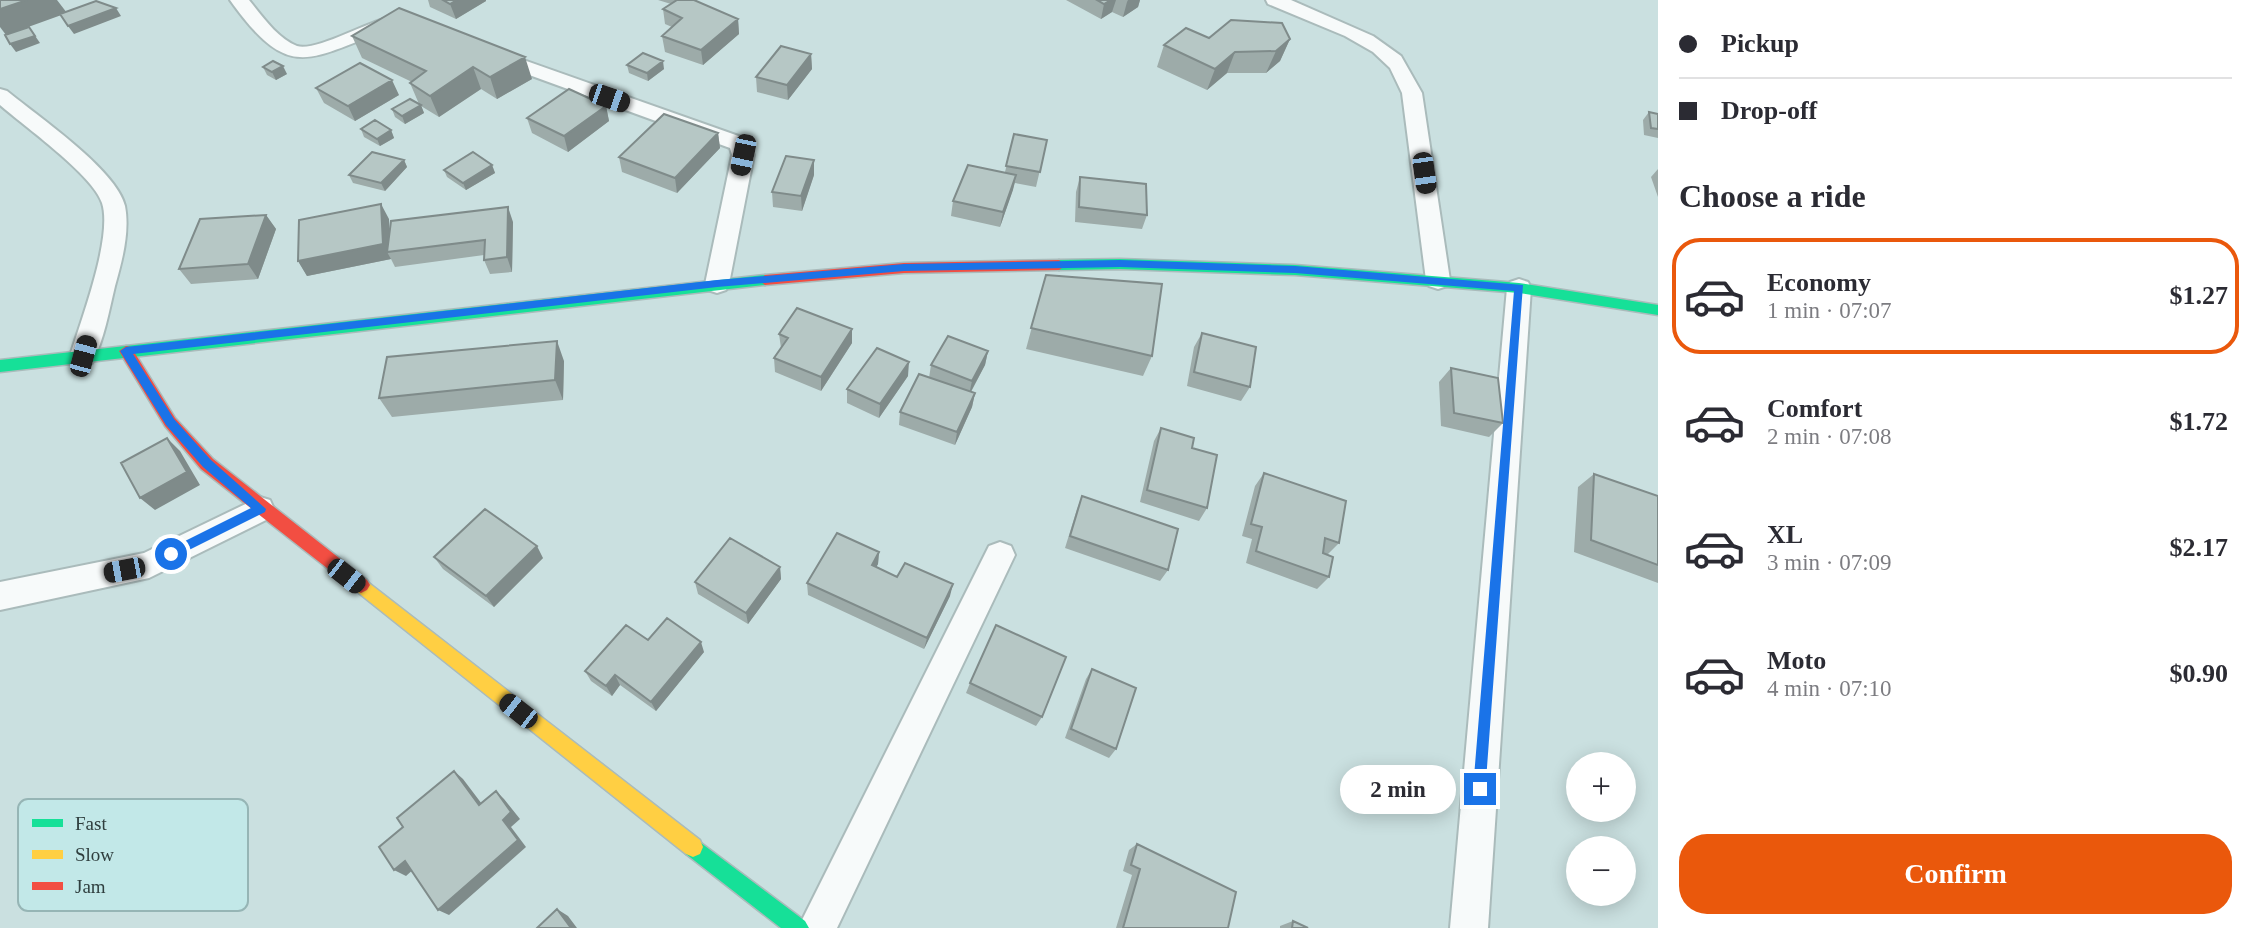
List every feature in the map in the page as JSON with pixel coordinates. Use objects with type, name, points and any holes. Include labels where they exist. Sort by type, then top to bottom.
[{"type":"street","points":[[239,0],[282,47],[292,53],[308,55],[385,24],[410,23]]},
{"type":"street","points":[[1276,0],[1363,40],[1389,55],[1403,71],[1412,93],[1438,280]]},
{"type":"street","points":[[478,49],[739,144],[743,155],[717,284]]},
{"type":"street","points":[[0,95],[98,180],[113,201],[116,230],[83,356]]},
{"type":"street","points":[[0,366],[717,284],[904,268],[1120,264],[1295,270],[1519,288],[1658,310]]},
{"type":"street","points":[[1469,928],[1519,288]]},
{"type":"street","points":[[126,351],[170,422],[207,464],[260,509],[798,928]]},
{"type":"street","points":[[0,596],[149,565],[260,509]]},
{"type":"street","points":[[817,928],[1000,555]]},
{"type":"building","points":[[0,0],[27,0],[0,9]]},
{"type":"building","points":[[677,0],[694,0],[738,19],[701,50],[662,36],[682,18],[663,9]]},
{"type":"building","points":[[96,1],[116,8],[68,26],[60,14]]},
{"type":"building","points":[[399,8],[525,57],[490,77],[473,67],[430,96],[410,83],[426,71],[352,36]]},
{"type":"building","points":[[1231,20],[1282,23],[1290,39],[1276,51],[1235,52],[1215,69],[1164,45],[1186,28],[1209,38]]},
{"type":"building","points":[[29,27],[35,36],[10,44],[5,35]]},
{"type":"building","points":[[781,46],[811,54],[787,85],[756,77]]},
{"type":"building","points":[[643,53],[663,61],[647,73],[627,65]]},
{"type":"building","points":[[273,61],[283,66],[272,72],[263,67]]},
{"type":"building","points":[[360,63],[392,80],[348,106],[316,88]]},
{"type":"building","points":[[569,89],[606,106],[564,136],[527,118]]},
{"type":"building","points":[[410,99],[421,105],[402,116],[392,109]]},
{"type":"building","points":[[1649,112],[1658,114],[1658,129],[1651,128]]},
{"type":"building","points":[[664,114],[718,133],[675,178],[619,157]]},
{"type":"building","points":[[375,120],[391,130],[377,139],[361,129]]},
{"type":"building","points":[[1014,134],[1047,140],[1040,172],[1006,166]]},
{"type":"building","points":[[372,152],[404,160],[381,183],[349,175]]},
{"type":"building","points":[[473,152],[492,165],[463,183],[444,170]]},
{"type":"building","points":[[786,156],[814,160],[801,196],[772,192]]},
{"type":"building","points":[[968,165],[1016,175],[1003,212],[953,201]]},
{"type":"building","points":[[1080,177],[1146,184],[1147,215],[1079,207]]},
{"type":"building","points":[[381,204],[383,244],[298,261],[299,220]]},
{"type":"building","points":[[508,207],[507,257],[484,260],[485,240],[387,252],[391,221]]},
{"type":"building","points":[[266,215],[248,264],[179,269],[200,219]]},
{"type":"building","points":[[1046,275],[1162,284],[1152,356],[1031,328]]},
{"type":"building","points":[[797,308],[852,329],[821,377],[774,358],[788,338],[779,334]]},
{"type":"building","points":[[1202,333],[1256,347],[1250,387],[1194,372]]},
{"type":"building","points":[[948,336],[988,351],[972,381],[931,365]]},
{"type":"building","points":[[557,341],[555,380],[379,398],[387,357]]},
{"type":"building","points":[[877,348],[909,362],[880,404],[847,389]]},
{"type":"building","points":[[1451,368],[1498,378],[1503,423],[1454,413]]},
{"type":"building","points":[[919,374],[975,393],[957,432],[900,412]]},
{"type":"building","points":[[1161,428],[1194,438],[1192,448],[1217,455],[1207,508],[1147,490]]},
{"type":"building","points":[[167,438],[187,472],[140,498],[121,463]]},
{"type":"building","points":[[1264,473],[1346,501],[1339,543],[1325,538],[1323,553],[1333,557],[1329,577],[1256,551],[1262,527],[1251,524]]},
{"type":"building","points":[[1594,474],[1658,496],[1658,565],[1591,540]]},
{"type":"building","points":[[1082,496],[1178,529],[1168,570],[1070,536]]},
{"type":"building","points":[[485,509],[537,546],[486,596],[434,557]]},
{"type":"building","points":[[837,533],[879,552],[872,565],[897,577],[905,563],[953,584],[927,638],[807,583]]},
{"type":"building","points":[[730,538],[780,567],[746,613],[695,582]]},
{"type":"building","points":[[667,618],[701,642],[651,702],[615,675],[606,686],[585,671],[626,625],[648,640]]},
{"type":"building","points":[[996,625],[1066,657],[1042,717],[970,683]]},
{"type":"building","points":[[1092,669],[1136,688],[1116,749],[1071,729]]},
{"type":"building","points":[[454,771],[479,805],[496,791],[511,812],[503,820],[518,840],[438,910],[405,861],[394,870],[379,847],[403,827],[397,818]]},
{"type":"building","points":[[1137,844],[1236,892],[1228,928],[1123,928],[1140,869],[1131,865]]},
{"type":"building","points":[[557,909],[571,928],[537,928]]},
{"type":"building","points":[[1293,921],[1308,928],[1292,928]]},
{"type":"traffic: fast","points":[[1059,265],[1120,264],[1295,270],[1519,288],[1658,310]]},
{"type":"traffic: fast","points":[[0,366],[765,280]]},
{"type":"traffic: fast","points":[[693,847],[798,928]]},
{"type":"traffic: slow","points":[[361,585],[693,847]]},
{"type":"traffic: jam","points":[[765,280],[904,268],[1059,265]]},
{"type":"traffic: jam","points":[[126,351],[170,422],[207,464],[361,585]]},
{"type":"route","points":[[171,554],[260,509],[207,464],[170,422],[126,351],[717,284],[904,268],[1120,264],[1295,270],[1519,288],[1480,789]]}]
